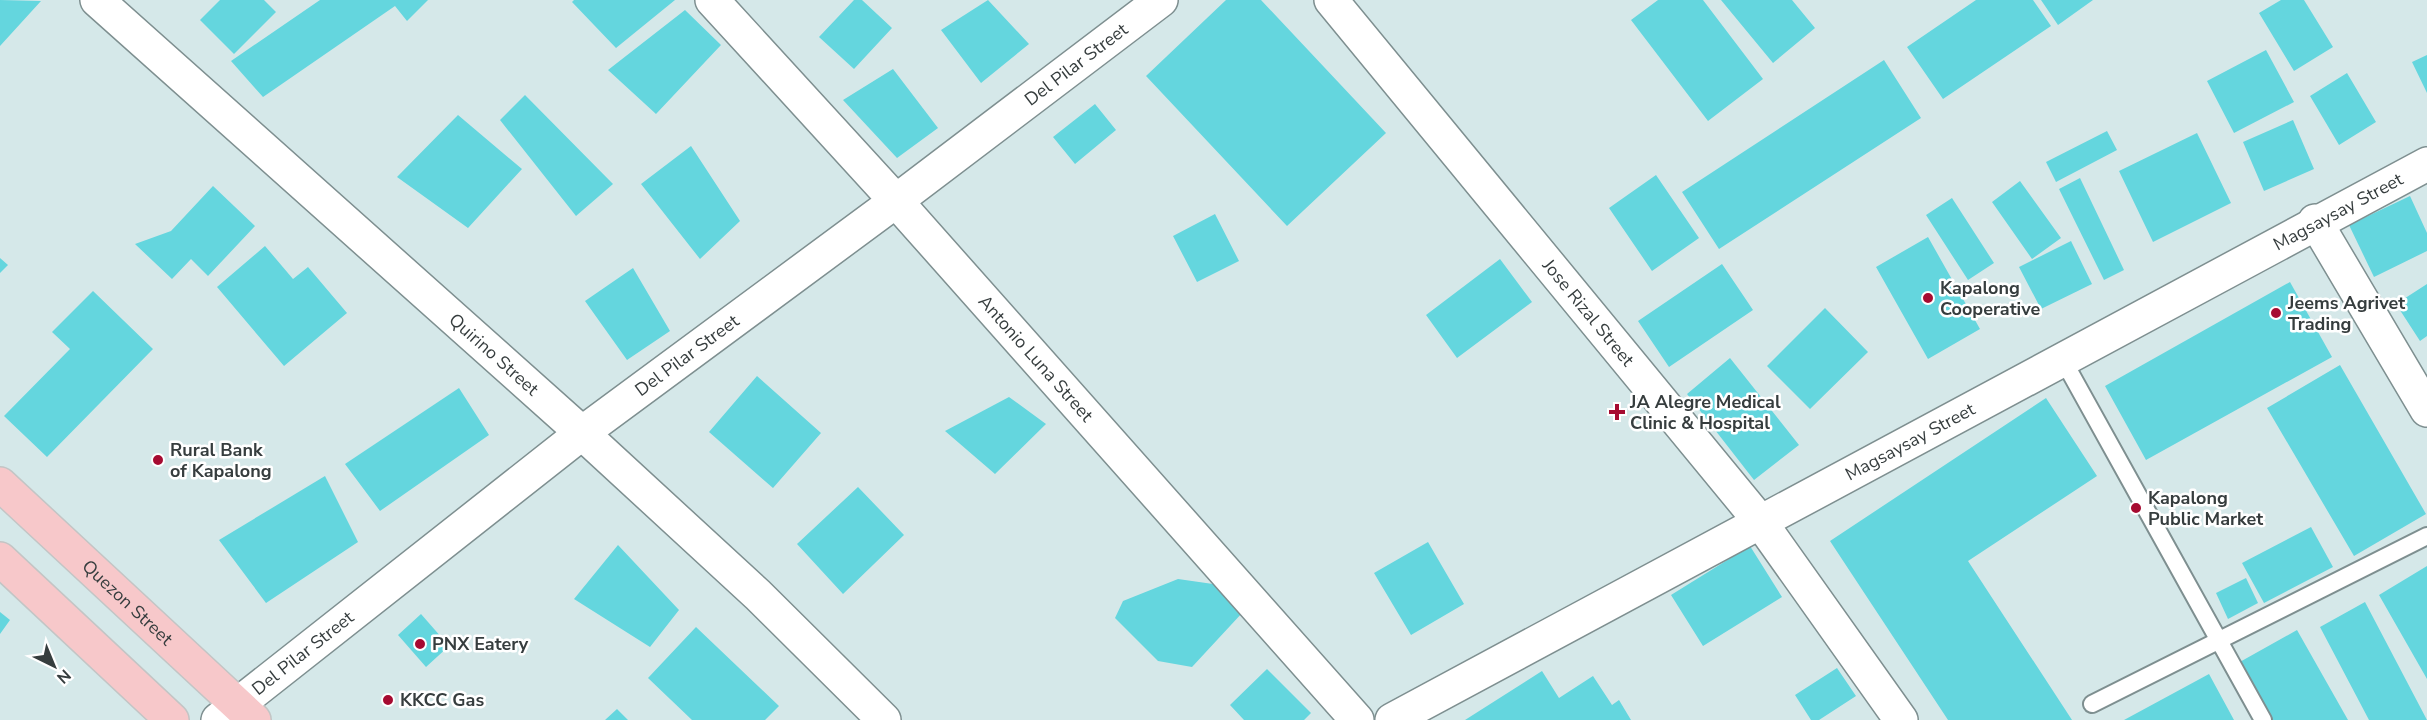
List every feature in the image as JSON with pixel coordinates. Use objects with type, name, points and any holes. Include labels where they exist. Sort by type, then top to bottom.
[{"type":"highway","name":"Quezon Street","points":[[0,484],[236,714]]},
{"type":"highway","points":[[0,559],[172,720]]},
{"type":"street","name":"Quirino Street","points":[[97,0],[582,433],[759,595],[884,720]]},
{"type":"street","name":"Antonio Luna Street","points":[[712,0],[896,201],[1357,720]]},
{"type":"street","name":"Del Pilar Street","points":[[236,714],[582,433],[896,201],[1161,0]]},
{"type":"street","name":"Jose Rizal Street","points":[[1330,0],[1759,520],[1901,720]]},
{"type":"street","name":"Magsaysay Street","points":[[1392,720],[2315,221],[2427,164]]},
{"type":"street","points":[[2315,221],[2427,410]]},
{"type":"lane","points":[[2062,358],[2264,720]]},
{"type":"lane","points":[[2092,704],[2427,536]]},
{"type":"building","points":[[0,0],[41,1],[0,46]]},
{"type":"building","points":[[220,0],[264,0],[276,12],[234,54],[200,20]]},
{"type":"building","points":[[320,0],[428,0],[407,21],[395,6],[263,97],[231,61]]},
{"type":"building","points":[[574,0],[675,0],[616,48],[572,2]]},
{"type":"building","points":[[854,0],[862,0],[892,28],[854,69],[819,37]]},
{"type":"building","points":[[988,0],[1029,44],[981,83],[941,30]]},
{"type":"building","points":[[1226,0],[1261,0],[1386,133],[1287,226],[1146,76]]},
{"type":"building","points":[[1658,0],[1703,0],[1763,79],[1708,121],[1631,20]]},
{"type":"building","points":[[1721,0],[1792,0],[1815,28],[1773,63]]},
{"type":"building","points":[[1976,0],[2033,0],[2051,26],[1943,99],[1907,47]]},
{"type":"building","points":[[2041,0],[2093,0],[2058,25]]},
{"type":"building","points":[[2281,0],[2304,0],[2333,47],[2294,71],[2259,13]]},
{"type":"building","points":[[685,10],[721,45],[656,114],[608,70]]},
{"type":"building","points":[[2266,50],[2294,102],[2234,133],[2207,81]]},
{"type":"building","points":[[2427,55],[2427,93],[2412,62]]},
{"type":"building","points":[[1884,60],[1921,118],[1719,249],[1682,192]]},
{"type":"building","points":[[893,69],[938,128],[897,158],[843,100]]},
{"type":"building","points":[[2347,73],[2376,122],[2339,145],[2310,96]]},
{"type":"building","points":[[525,95],[613,184],[576,216],[500,120]]},
{"type":"building","points":[[1095,104],[1116,130],[1075,164],[1053,137]]},
{"type":"building","points":[[458,115],[522,169],[468,228],[397,177]]},
{"type":"building","points":[[2293,120],[2314,169],[2264,191],[2243,142]]},
{"type":"building","points":[[2107,131],[2117,150],[2056,182],[2046,162]]},
{"type":"building","points":[[2197,133],[2231,203],[2153,242],[2119,171]]},
{"type":"building","points":[[691,146],[740,221],[700,259],[641,184]]},
{"type":"building","points":[[1656,175],[1699,238],[1652,271],[1609,208]]},
{"type":"building","points":[[2080,178],[2124,270],[2104,280],[2059,189]]},
{"type":"building","points":[[2020,181],[2061,238],[2032,259],[1992,202]]},
{"type":"building","points":[[213,186],[255,226],[208,276],[191,259],[172,279],[135,244],[171,231]]},
{"type":"building","points":[[2410,196],[2427,233],[2427,251],[2374,277],[2349,225]]},
{"type":"building","points":[[1952,198],[1994,263],[1968,280],[1926,215]]},
{"type":"building","points":[[1215,214],[1239,261],[1197,282],[1173,236]]},
{"type":"building","name":"Kapalong Cooperative","points":[[1928,237],[1980,329],[1928,359],[1876,267]]},
{"type":"building","points":[[2071,241],[2092,284],[2041,309],[2019,267]]},
{"type":"building","points":[[265,246],[293,279],[308,267],[347,313],[284,366],[217,287]]},
{"type":"building","points":[[0,258],[8,265],[0,273]]},
{"type":"building","points":[[1500,259],[1532,302],[1457,358],[1426,315]]},
{"type":"building","points":[[1722,264],[1753,310],[1669,367],[1638,321]]},
{"type":"building","points":[[633,268],[670,331],[627,360],[585,301]]},
{"type":"building","points":[[2290,282],[2332,357],[2146,460],[2105,386]]},
{"type":"building","points":[[2427,284],[2427,336],[2420,341],[2396,304]]},
{"type":"building","points":[[93,291],[153,349],[47,457],[4,416],[70,349],[52,332]]},
{"type":"building","points":[[1825,308],[1868,352],[1810,409],[1767,366]]},
{"type":"building","points":[[1730,358],[1799,445],[1754,480],[1687,394]]},
{"type":"building","points":[[2340,365],[2426,514],[2354,556],[2267,408]]},
{"type":"building","points":[[757,376],[821,433],[773,488],[709,432]]},
{"type":"building","points":[[459,388],[489,435],[380,511],[345,464]]},
{"type":"building","points":[[1009,397],[1046,424],[995,474],[945,431]]},
{"type":"building","points":[[2046,398],[2097,476],[1968,561],[2072,720],[1948,720],[1830,541]]},
{"type":"building","points":[[325,476],[358,542],[266,603],[219,540]]},
{"type":"building","points":[[858,487],[904,535],[843,594],[797,544]]},
{"type":"building","points":[[2311,527],[2333,567],[2264,603],[2242,563]]},
{"type":"building","points":[[1428,542],[1464,604],[1411,635],[1374,573]]},
{"type":"building","points":[[618,545],[679,610],[650,647],[574,599]]},
{"type":"building","points":[[1750,546],[1782,597],[1703,646],[1671,595]]},
{"type":"building","points":[[2427,566],[2427,679],[2379,595]]},
{"type":"building","points":[[2246,578],[2258,603],[2228,619],[2216,593]]},
{"type":"building","points":[[1178,579],[1213,584],[1243,612],[1192,667],[1158,661],[1115,618],[1123,601]]},
{"type":"building","points":[[2365,602],[2427,720],[2369,720],[2320,627]]},
{"type":"building","points":[[0,612],[10,620],[0,634]]},
{"type":"building","points":[[421,614],[449,646],[426,667],[398,635]]},
{"type":"building","points":[[696,627],[779,706],[765,720],[692,720],[648,678]]},
{"type":"building","points":[[2297,630],[2348,720],[2270,720],[2238,663]]},
{"type":"building","points":[[1837,668],[1856,696],[1819,720],[1811,720],[1795,695]]},
{"type":"building","points":[[1267,669],[1311,713],[1304,720],[1244,720],[1230,705]]},
{"type":"building","points":[[1542,671],[1559,698],[1593,676],[1612,705],[1619,700],[1631,720],[1465,720]]},
{"type":"building","points":[[2209,674],[2234,720],[2124,720]]},
{"type":"building","points":[[617,709],[628,720],[605,720]]},
{"type":"place","name":"Kapalong Cooperative","points":[[1928,298]]},
{"type":"place","name":"Jeems Agrivet Trading","points":[[2276,313]]},
{"type":"place","name":"JA Alegre Medical Clinic & Hospital","points":[[1617,412]]},
{"type":"place","name":"Rural Bank of Kapalong","points":[[158,460]]},
{"type":"place","name":"Kapalong Public Market","points":[[2136,508]]},
{"type":"place","name":"PNX Eatery","points":[[420,644]]},
{"type":"place","name":"KKCC Gas","points":[[388,700]]}]
